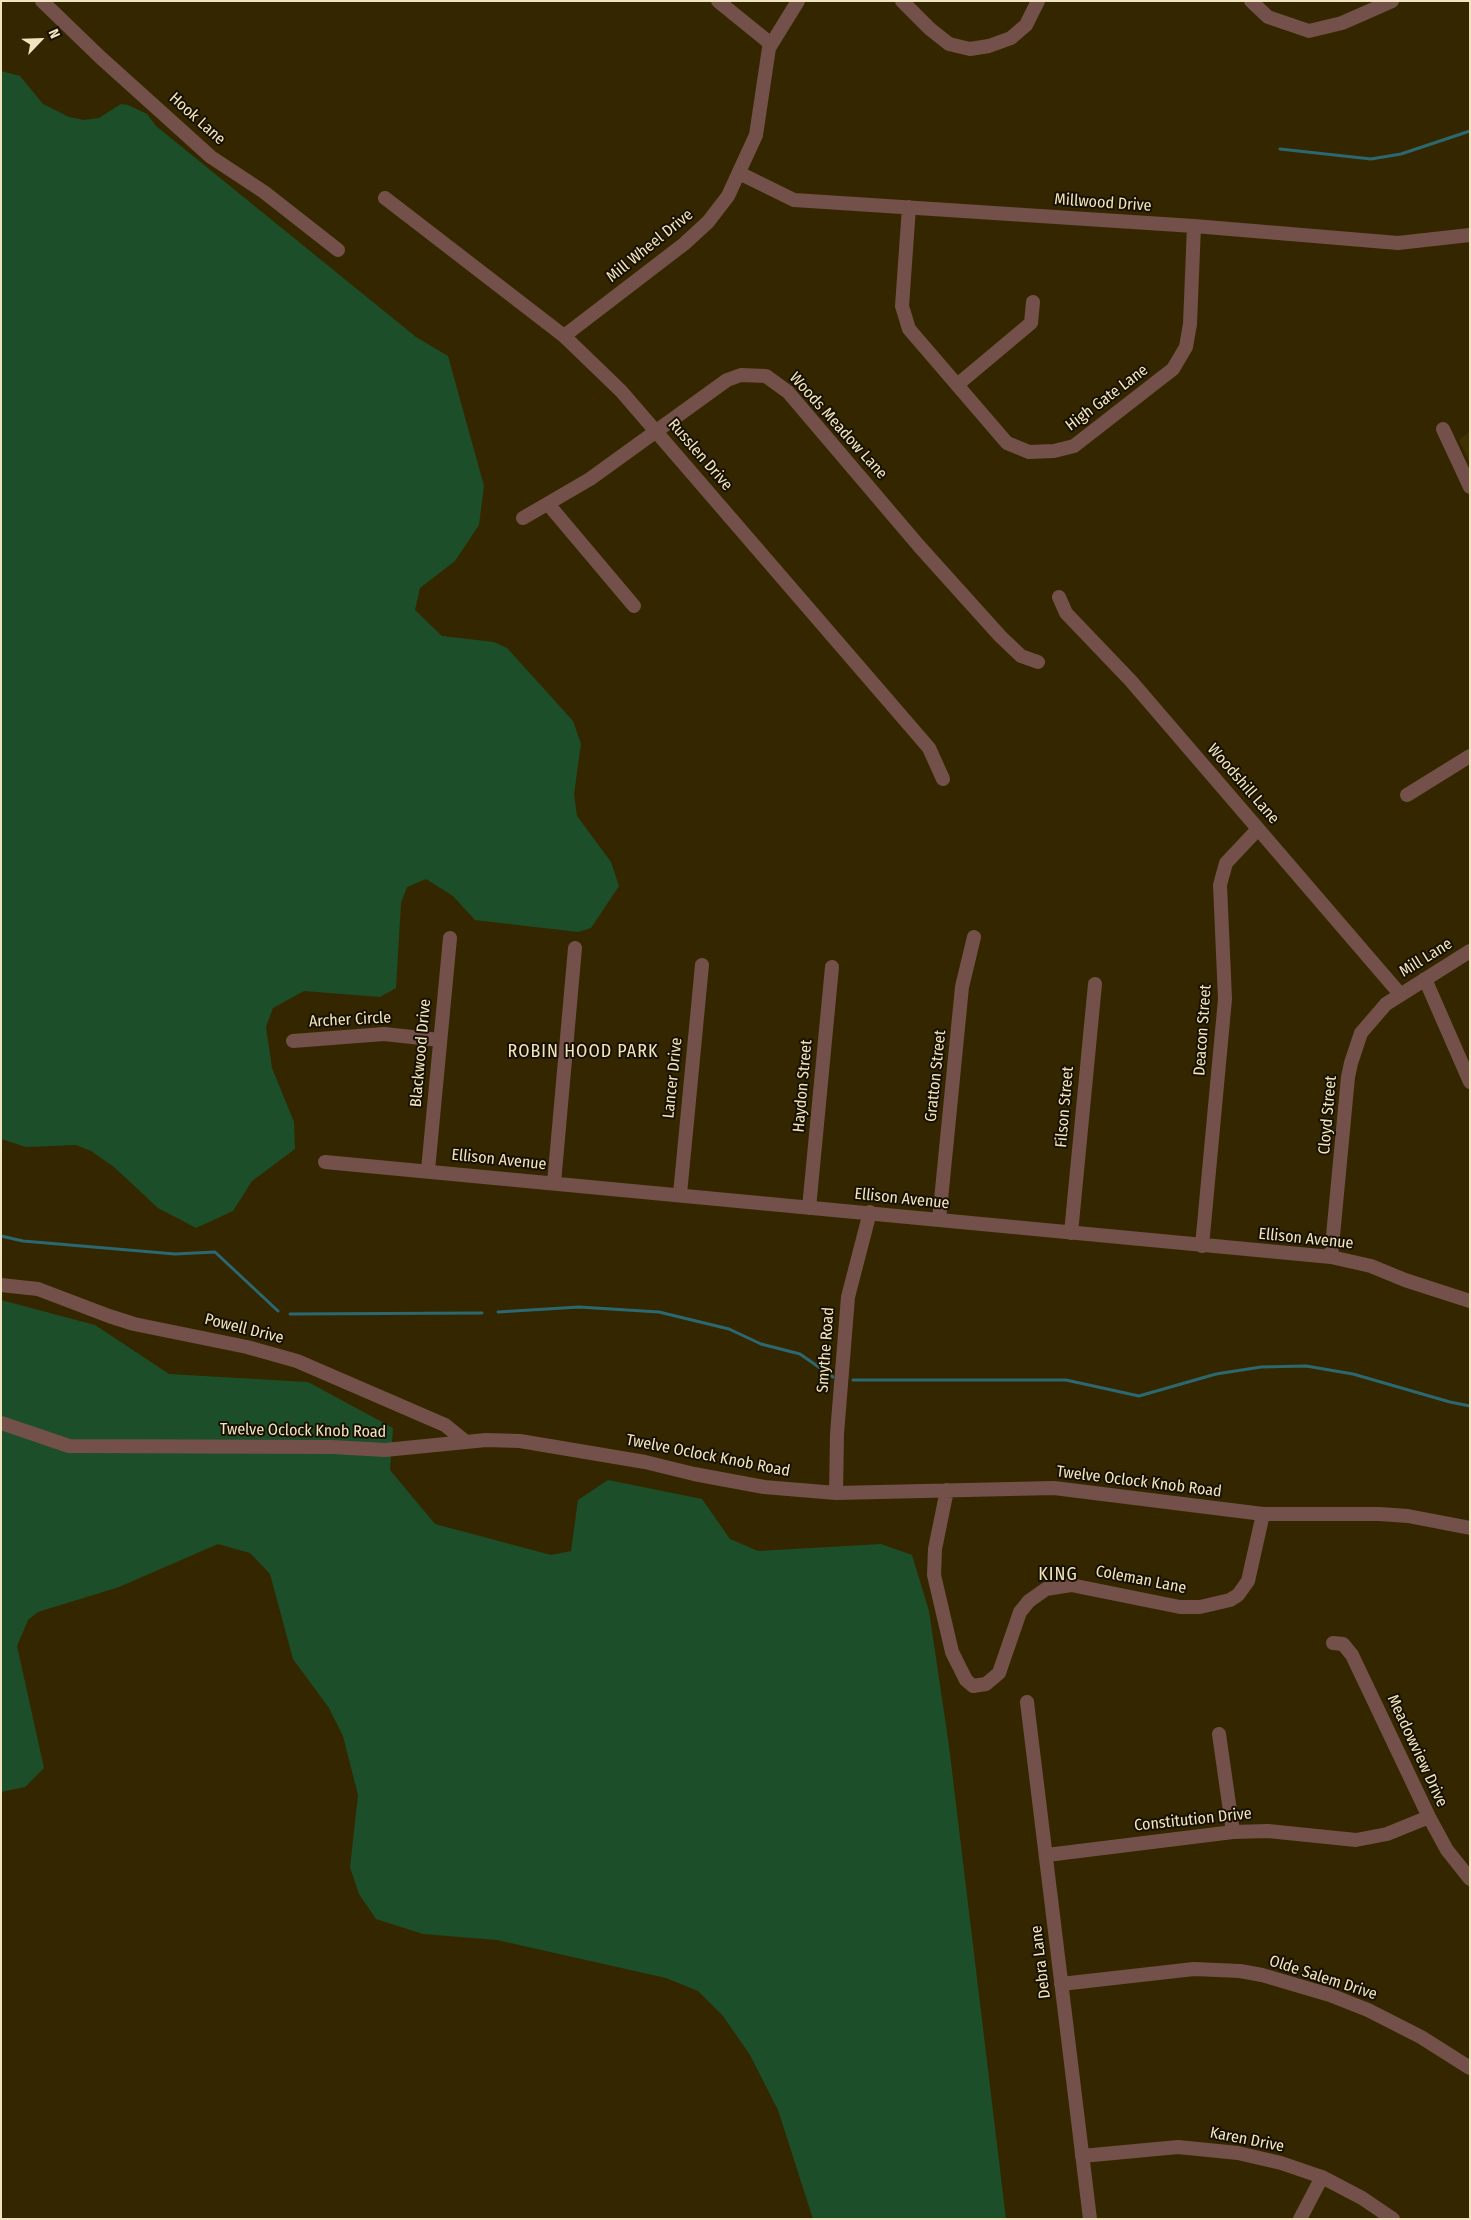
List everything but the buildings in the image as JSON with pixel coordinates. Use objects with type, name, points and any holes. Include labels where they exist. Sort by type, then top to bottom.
[{"type":"street","name":"Hook Lane","points":[[42,1],[100,57],[211,157],[264,192],[338,250]]},
{"type":"street","points":[[718,1],[772,44]]},
{"type":"street","name":"Mill Wheel Drive","points":[[564,336],[684,244],[708,222],[728,196],[756,134],[769,48],[798,1]]},
{"type":"street","points":[[902,1],[930,29],[949,44],[970,49],[989,46],[1011,38],[1026,25],[1038,1]]},
{"type":"street","points":[[1251,1],[1268,17],[1310,31],[1342,23],[1392,1]]},
{"type":"street","name":"Millwood Drive","points":[[739,173],[794,200],[1194,226],[1398,244],[1470,235]]},
{"type":"street","name":"Russlen Drive","points":[[385,198],[564,336],[621,391],[929,748],[943,779]]},
{"type":"street","name":"High Gate Lane","points":[[909,207],[902,306],[909,329],[1007,443],[1030,452],[1054,451],[1074,446],[1173,369],[1186,347],[1190,324],[1194,226]]},
{"type":"street","points":[[957,385],[1031,323],[1033,302]]},
{"type":"street","name":"Woods Meadow Lane","points":[[524,518],[590,479],[727,380],[755,374],[766,376],[788,392],[919,546],[1000,636],[1021,656],[1038,662]]},
{"type":"street","points":[[1443,429],[1470,487]]},
{"type":"street","points":[[548,504],[634,606]]},
{"type":"street","name":"Woodshill Lane","points":[[1059,597],[1066,613],[1131,681],[1400,994]]},
{"type":"street","points":[[1407,795],[1470,756]]},
{"type":"street","name":"Deacon Street","points":[[1202,1246],[1225,999],[1220,885],[1226,864],[1258,829]]},
{"type":"street","name":"Gratton Street","points":[[939,1220],[962,987],[974,937]]},
{"type":"street","name":"Blackwood Drive","points":[[428,1170],[450,938]]},
{"type":"street","points":[[554,1183],[576,948]]},
{"type":"street","name":"Mill Lane","points":[[1400,994],[1470,951]]},
{"type":"street","name":"Lancer Drive","points":[[680,1194],[702,966]]},
{"type":"street","name":"Haydon Street","points":[[809,1208],[832,968]]},
{"type":"street","points":[[1425,979],[1470,1082]]},
{"type":"street","name":"Filson Street","points":[[1071,1234],[1095,984]]},
{"type":"street","name":"Cloyd Street","points":[[1331,1257],[1351,1062],[1356,1045],[1367,1023],[1386,1004],[1400,994]]},
{"type":"street","name":"Archer Circle","points":[[293,1041],[384,1034],[440,1040]]},
{"type":"street","name":"Ellison Avenue","points":[[325,1162],[428,1170],[809,1208],[870,1212],[1071,1234],[1331,1257],[1371,1266],[1405,1280],[1470,1300]]},
{"type":"street","name":"Smythe Road","points":[[836,1493],[837,1434],[848,1297],[870,1212]]},
{"type":"street","name":"Powell Drive","points":[[1,1285],[38,1289],[134,1324],[247,1347],[297,1361],[444,1425],[466,1442]]},
{"type":"street","name":"Twelve Oclock Knob Road","points":[[1,1423],[69,1446],[332,1447],[385,1450],[466,1442],[520,1441],[645,1462],[764,1488],[836,1493],[947,1490],[1078,1490],[1263,1514],[1379,1514],[1438,1521],[1470,1528]]},
{"type":"street","name":"Coleman Lane","points":[[947,1490],[935,1549],[934,1575],[952,1652],[966,1680],[974,1686],[986,1684],[999,1673],[1020,1612],[1029,1600],[1046,1589],[1071,1585],[1180,1607],[1200,1607],[1230,1600],[1238,1595],[1248,1581],[1263,1514]]},
{"type":"street","name":"Meadowview Drive","points":[[1333,1643],[1343,1644],[1352,1655],[1429,1817],[1447,1850],[1470,1879]]},
{"type":"street","name":"Debra Lane","points":[[1027,1702],[1090,2219]]},
{"type":"street","points":[[1219,1734],[1234,1832]]},
{"type":"street","name":"Constitution Drive","points":[[1047,1855],[1234,1832],[1268,1831],[1356,1840],[1387,1834],[1429,1817]]},
{"type":"street","name":"Olde Salem Drive","points":[[1061,1984],[1194,1970],[1240,1971],[1262,1975],[1313,1989],[1368,2010],[1421,2037],[1470,2068]]},
{"type":"street","name":"Karen Drive","points":[[1082,2156],[1178,2147],[1211,2149],[1281,2163],[1322,2177],[1362,2198],[1393,2219]]},
{"type":"street","points":[[1300,2219],[1322,2177]]},
{"type":"shaded area","points":[[1470,431],[1470,463],[1459,440]]},
{"type":"green space","points":[[1,71],[20,76],[43,104],[69,117],[84,120],[99,118],[121,104],[128,105],[147,114],[156,126],[416,337],[448,356],[484,486],[479,525],[455,561],[420,588],[415,610],[442,636],[494,642],[507,648],[573,721],[581,744],[574,794],[577,816],[611,862],[619,886],[591,928],[578,932],[475,920],[453,896],[426,879],[407,887],[401,903],[396,988],[380,997],[304,991],[273,1008],[266,1027],[272,1068],[294,1122],[295,1149],[252,1181],[233,1211],[196,1228],[158,1208],[114,1167],[91,1151],[76,1145],[26,1147],[1,1139]]},
{"type":"green space","points":[[1,1300],[95,1325],[169,1374],[308,1382],[393,1428],[390,1470],[435,1524],[551,1555],[571,1551],[578,1500],[608,1480],[702,1499],[730,1539],[758,1551],[881,1544],[912,1555],[929,1611],[949,1746],[1006,2219],[813,2219],[778,2110],[750,2055],[723,2016],[698,1991],[666,1978],[497,1940],[423,1934],[376,1919],[359,1894],[350,1867],[358,1795],[343,1736],[329,1708],[293,1659],[270,1574],[250,1553],[218,1544],[119,1587],[38,1612],[28,1620],[17,1646],[44,1768],[25,1787],[1,1792]]},
{"type":"waterway","points":[[1280,149],[1371,159],[1401,154],[1470,131]]},
{"type":"waterway","points":[[1,1236],[23,1241],[175,1254],[215,1252],[278,1311]]},
{"type":"waterway","points":[[498,1312],[579,1307],[659,1312],[729,1329],[761,1344],[800,1354],[833,1377]]},
{"type":"waterway","points":[[290,1314],[482,1313]]},
{"type":"waterway","points":[[853,1380],[1066,1380],[1139,1396],[1216,1374],[1261,1367],[1306,1366],[1353,1374],[1470,1406]]},
{"type":"district","name":"ROBIN HOOD PARK","points":[[583,1052]]},
{"type":"district","name":"KING","points":[[1058,1575]]}]
